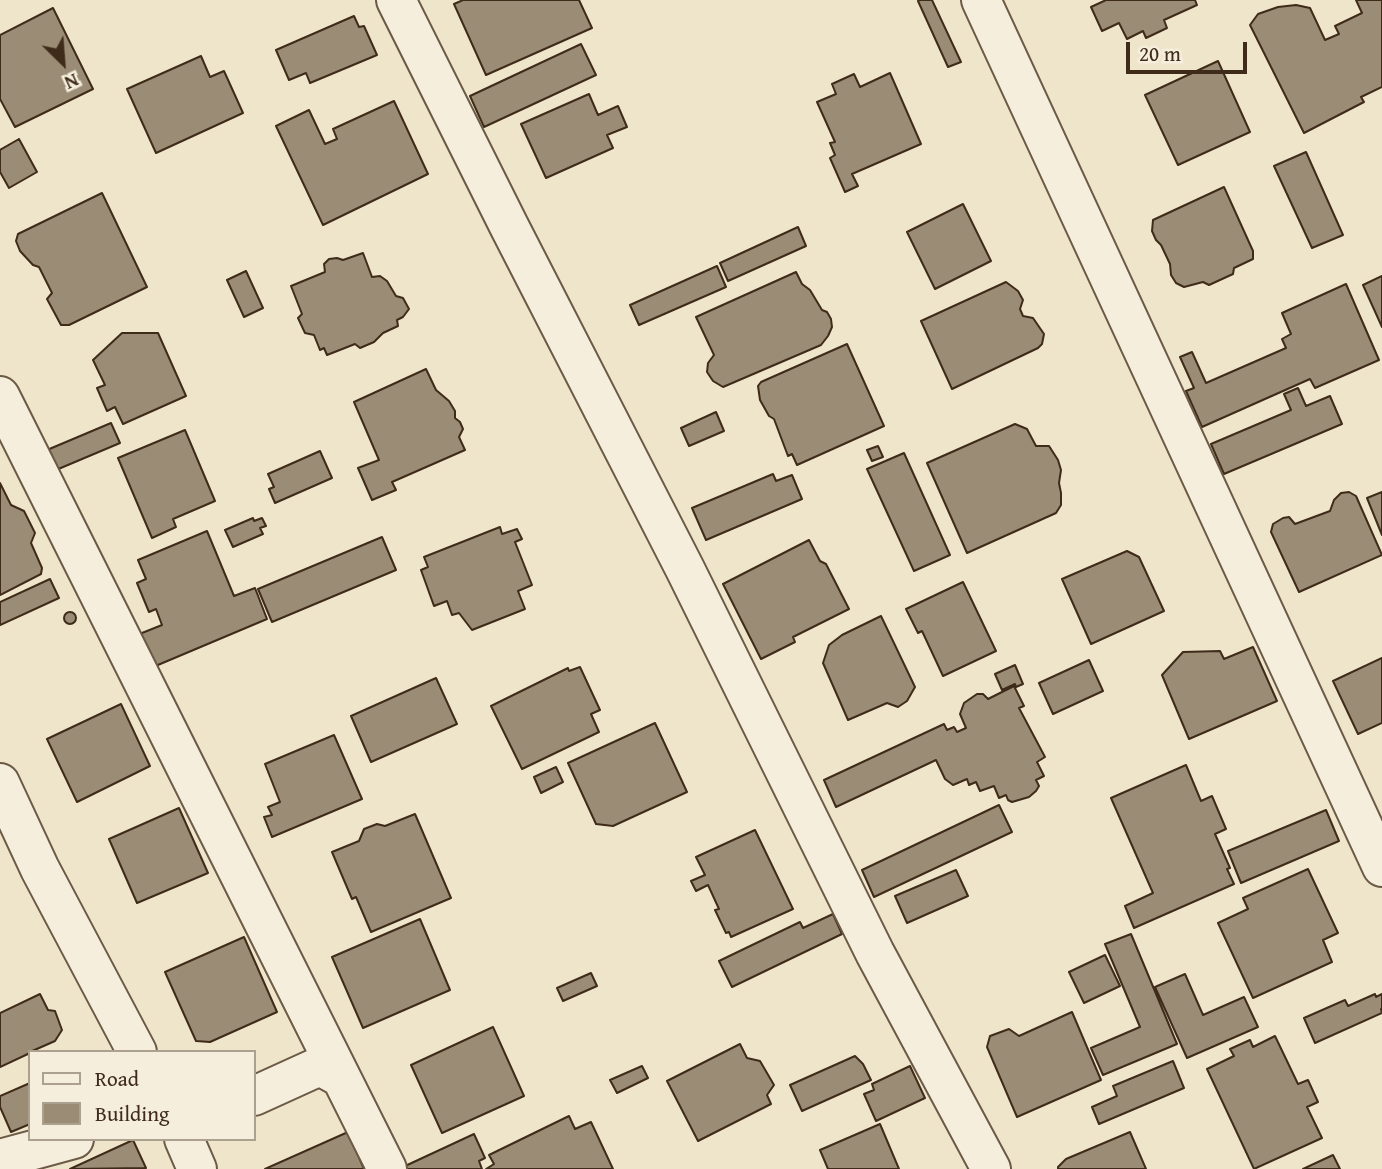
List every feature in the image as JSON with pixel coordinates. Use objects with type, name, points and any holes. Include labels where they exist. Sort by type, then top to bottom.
[{"type":"street","points":[[396,0],[685,569],[875,953],[991,1169]]},
{"type":"street","points":[[981,0],[1382,867]]},
{"type":"street","points":[[0,396],[387,1169]]},
{"type":"street","points":[[0,783],[40,869],[136,1050]]},
{"type":"street","points":[[256,1095],[320,1066],[340,1077]]},
{"type":"street","points":[[0,1159],[67,1141]]},
{"type":"street","points":[[185,1141],[197,1169]]},
{"type":"building","points":[[463,0],[579,0],[592,28],[486,75],[454,4]]},
{"type":"building","points":[[932,0],[961,62],[948,67],[918,1]]},
{"type":"building","points":[[1106,0],[1195,0],[1197,5],[1164,20],[1167,28],[1146,38],[1143,31],[1127,39],[1119,23],[1102,31],[1091,7]]},
{"type":"building","points":[[1356,0],[1382,0],[1382,87],[1361,97],[1364,102],[1304,133],[1250,25],[1258,14],[1278,7],[1296,5],[1310,8],[1325,40],[1339,34],[1335,26],[1362,13]]},
{"type":"building","points":[[53,8],[93,89],[15,127],[0,99],[0,35]]},
{"type":"building","points":[[354,16],[359,27],[364,26],[377,55],[310,83],[306,73],[289,80],[276,50]]},
{"type":"building","points":[[581,44],[596,75],[484,127],[470,96]]},
{"type":"building","points":[[201,56],[210,77],[224,71],[243,113],[156,153],[127,89]]},
{"type":"building","points":[[1218,61],[1250,132],[1178,165],[1145,95]]},
{"type":"building","points":[[890,73],[921,144],[852,174],[858,186],[845,192],[830,158],[835,155],[830,143],[835,142],[817,102],[836,94],[832,84],[854,74],[860,87]]},
{"type":"building","points":[[589,94],[598,115],[618,106],[627,127],[607,135],[613,148],[546,178],[521,124]]},
{"type":"building","points":[[394,101],[428,174],[323,225],[276,126],[309,110],[325,144],[337,139],[333,129]]},
{"type":"building","points":[[19,139],[37,172],[9,188],[0,172],[0,150]]},
{"type":"building","points":[[1306,152],[1343,235],[1312,248],[1274,166]]},
{"type":"building","points":[[1224,187],[1253,251],[1253,259],[1234,268],[1233,274],[1209,285],[1203,282],[1184,287],[1176,283],[1171,275],[1170,264],[1152,231],[1153,220]]},
{"type":"building","points":[[102,193],[147,287],[69,325],[61,325],[47,299],[52,293],[39,267],[33,265],[20,251],[16,241],[18,234]]},
{"type":"building","points":[[963,204],[991,261],[935,289],[907,232]]},
{"type":"building","points":[[798,227],[806,246],[728,281],[720,263]]},
{"type":"building","points":[[363,253],[372,277],[380,276],[387,281],[396,296],[403,298],[409,309],[397,320],[398,326],[383,333],[374,342],[360,348],[355,344],[327,355],[324,348],[320,350],[314,335],[305,333],[298,318],[302,314],[291,286],[325,272],[324,264],[329,259],[343,260]]},
{"type":"building","points":[[717,266],[726,287],[639,325],[630,305]]},
{"type":"building","points":[[246,271],[263,308],[244,317],[227,280]]},
{"type":"building","points":[[796,272],[802,284],[810,290],[831,319],[832,327],[828,336],[821,345],[723,387],[713,381],[707,372],[708,363],[714,355],[696,317]]},
{"type":"building","points":[[1382,276],[1382,327],[1363,285]]},
{"type":"building","points":[[1006,282],[1018,291],[1023,300],[1020,309],[1023,316],[1033,318],[1044,334],[1042,344],[952,389],[921,321]]},
{"type":"building","points":[[1346,284],[1379,360],[1315,388],[1310,379],[1202,427],[1186,391],[1194,388],[1180,357],[1192,352],[1206,383],[1286,348],[1282,339],[1291,334],[1282,313]]},
{"type":"building","points":[[122,333],[158,333],[186,396],[123,424],[115,407],[107,411],[97,388],[105,385],[93,360]]},
{"type":"building","points":[[847,344],[884,426],[797,465],[792,454],[788,456],[774,419],[769,416],[760,400],[758,386],[761,382]]},
{"type":"building","points":[[426,369],[436,390],[449,401],[455,411],[455,418],[463,429],[459,437],[465,450],[392,482],[396,490],[372,500],[358,468],[379,460],[354,402]]},
{"type":"building","points":[[1298,388],[1306,406],[1330,396],[1342,424],[1224,474],[1211,444],[1291,410],[1284,394]]},
{"type":"building","points":[[716,412],[724,431],[689,446],[681,428]]},
{"type":"building","points":[[111,423],[120,443],[56,470],[47,450]]},
{"type":"building","points":[[1015,424],[1027,429],[1036,446],[1049,446],[1058,460],[1061,470],[1061,505],[1056,513],[967,553],[927,463]]},
{"type":"building","points":[[185,430],[215,501],[173,519],[176,527],[152,538],[118,458]]},
{"type":"building","points":[[878,446],[883,457],[872,461],[867,450]]},
{"type":"building","points":[[320,451],[332,478],[275,503],[269,489],[274,487],[268,474]]},
{"type":"building","points":[[904,453],[950,555],[914,571],[867,469]]},
{"type":"building","points":[[773,474],[776,481],[792,475],[802,499],[706,540],[692,508]]},
{"type":"building","points":[[0,483],[11,505],[24,511],[35,533],[31,543],[42,568],[41,574],[0,595]]},
{"type":"building","points":[[1349,492],[1356,496],[1382,555],[1299,592],[1271,532],[1273,524],[1289,517],[1295,524],[1330,511],[1334,500],[1341,493]]},
{"type":"building","points":[[1382,492],[1382,535],[1367,498]]},
{"type":"building","points":[[253,518],[254,521],[262,518],[266,526],[260,528],[263,534],[233,547],[225,530]]},
{"type":"building","points":[[500,527],[502,534],[517,529],[522,539],[515,542],[532,585],[518,591],[525,609],[472,630],[459,613],[452,615],[447,601],[434,606],[421,570],[428,567],[424,557]]},
{"type":"building","points":[[207,531],[234,596],[255,588],[267,619],[146,670],[132,637],[162,625],[156,609],[149,612],[137,583],[146,579],[138,560]]},
{"type":"building","points":[[382,537],[396,570],[272,622],[258,589]]},
{"type":"building","points":[[809,540],[820,561],[826,564],[849,609],[793,637],[795,642],[761,659],[723,584]]},
{"type":"building","points":[[1127,551],[1139,557],[1164,611],[1091,644],[1062,579]]},
{"type":"building","points":[[50,579],[59,598],[0,625],[0,602]]},
{"type":"building","points":[[963,582],[996,651],[943,676],[922,631],[918,633],[906,609]]},
{"type":"building","points":[[65,613],[75,613],[75,623],[65,623]]},
{"type":"building","points":[[881,616],[915,687],[907,701],[898,707],[887,703],[848,720],[823,663],[829,645],[842,635]]},
{"type":"building","points":[[1253,647],[1277,701],[1189,739],[1162,675],[1183,652],[1220,651],[1224,659]]},
{"type":"building","points":[[1382,658],[1382,723],[1358,734],[1333,681]]},
{"type":"building","points":[[1089,660],[1103,691],[1053,714],[1039,683]]},
{"type":"building","points":[[1015,665],[1023,684],[1016,687],[1015,684],[1002,690],[995,674]]},
{"type":"building","points":[[580,667],[600,710],[591,714],[599,732],[522,769],[491,706],[568,668],[569,671]]},
{"type":"building","points":[[436,678],[457,724],[371,762],[351,716]]},
{"type":"building","points":[[1014,686],[1024,706],[1019,708],[1045,757],[1037,762],[1044,776],[1036,780],[1039,786],[1029,797],[1012,802],[1006,795],[999,798],[994,786],[980,791],[976,782],[969,785],[967,779],[953,785],[945,779],[936,760],[836,807],[824,780],[944,724],[947,730],[954,727],[957,732],[966,728],[960,714],[964,703],[977,694],[983,694],[988,699]]},
{"type":"building","points":[[121,704],[150,766],[77,802],[47,739]]},
{"type":"building","points":[[655,723],[687,792],[613,826],[596,824],[568,763]]},
{"type":"building","points":[[334,735],[362,799],[272,837],[264,817],[272,815],[268,807],[280,802],[265,764]]},
{"type":"building","points":[[1186,765],[1201,801],[1212,796],[1226,829],[1215,834],[1234,884],[1134,928],[1125,906],[1153,893],[1111,798]]},
{"type":"building","points":[[556,767],[563,782],[541,793],[534,777]]},
{"type":"building","points":[[999,805],[1012,832],[874,897],[862,870]]},
{"type":"building","points":[[179,808],[208,873],[137,903],[109,839]]},
{"type":"building","points":[[1326,810],[1339,841],[1241,883],[1228,851]]},
{"type":"building","points":[[415,814],[451,898],[371,932],[356,897],[352,899],[332,852],[359,841],[364,829],[377,824],[385,826]]},
{"type":"building","points":[[755,830],[793,909],[731,937],[729,932],[726,933],[715,910],[719,909],[708,885],[696,891],[691,881],[705,875],[696,857]]},
{"type":"building","points":[[1308,869],[1338,933],[1323,940],[1332,962],[1253,998],[1218,923],[1248,909],[1243,898]]},
{"type":"building","points":[[956,870],[968,896],[907,923],[895,896]]},
{"type":"building","points":[[833,914],[842,934],[732,987],[719,961],[800,922],[803,928]]},
{"type":"building","points":[[420,919],[450,990],[363,1028],[332,957]]},
{"type":"building","points":[[1131,934],[1177,1044],[1103,1075],[1091,1048],[1140,1027],[1105,944]]},
{"type":"building","points":[[244,937],[277,1012],[210,1042],[196,1041],[165,972]]},
{"type":"building","points":[[1105,955],[1120,986],[1084,1003],[1069,972]]},
{"type":"building","points":[[591,973],[597,986],[563,1001],[557,988]]},
{"type":"building","points":[[1185,974],[1203,1015],[1244,997],[1258,1027],[1187,1058],[1155,987]]},
{"type":"building","points":[[40,994],[48,1010],[55,1011],[62,1030],[55,1041],[28,1050],[28,1054],[0,1067],[0,1013]]},
{"type":"building","points":[[1375,994],[1376,997],[1382,994],[1382,1013],[1315,1043],[1304,1018],[1345,1000],[1348,1006]]},
{"type":"building","points":[[1072,1012],[1101,1080],[1017,1117],[987,1047],[990,1036],[1009,1029],[1019,1036]]},
{"type":"building","points":[[493,1027],[524,1096],[442,1133],[411,1065]]},
{"type":"building","points":[[1275,1036],[1298,1084],[1308,1080],[1318,1102],[1307,1107],[1322,1138],[1254,1169],[1207,1069],[1234,1056],[1230,1049],[1250,1040],[1253,1047]]},
{"type":"building","points":[[740,1044],[747,1058],[760,1061],[774,1085],[767,1095],[771,1104],[698,1141],[667,1081]]},
{"type":"building","points":[[855,1056],[863,1064],[871,1080],[802,1111],[790,1085]]},
{"type":"building","points":[[1173,1061],[1184,1088],[1099,1124],[1092,1107],[1117,1096],[1113,1086]]},
{"type":"building","points":[[642,1066],[648,1078],[617,1093],[610,1080]]},
{"type":"building","points":[[910,1066],[925,1098],[876,1121],[864,1094],[874,1090],[872,1084]]},
{"type":"building","points":[[28,1084],[28,1125],[11,1132],[0,1107],[0,1096]]},
{"type":"building","points":[[569,1116],[575,1129],[591,1122],[613,1169],[486,1169],[494,1164],[489,1155]]},
{"type":"building","points":[[880,1124],[899,1169],[828,1169],[820,1150]]},
{"type":"building","points":[[348,1132],[364,1169],[265,1169]]},
{"type":"building","points":[[1130,1132],[1146,1169],[1058,1169],[1066,1159]]},
{"type":"building","points":[[474,1134],[485,1158],[479,1161],[482,1169],[403,1167]]},
{"type":"building","points":[[131,1141],[133,1141],[146,1168],[70,1169]]},
{"type":"building","points":[[1333,1155],[1340,1169],[1303,1169]]}]
